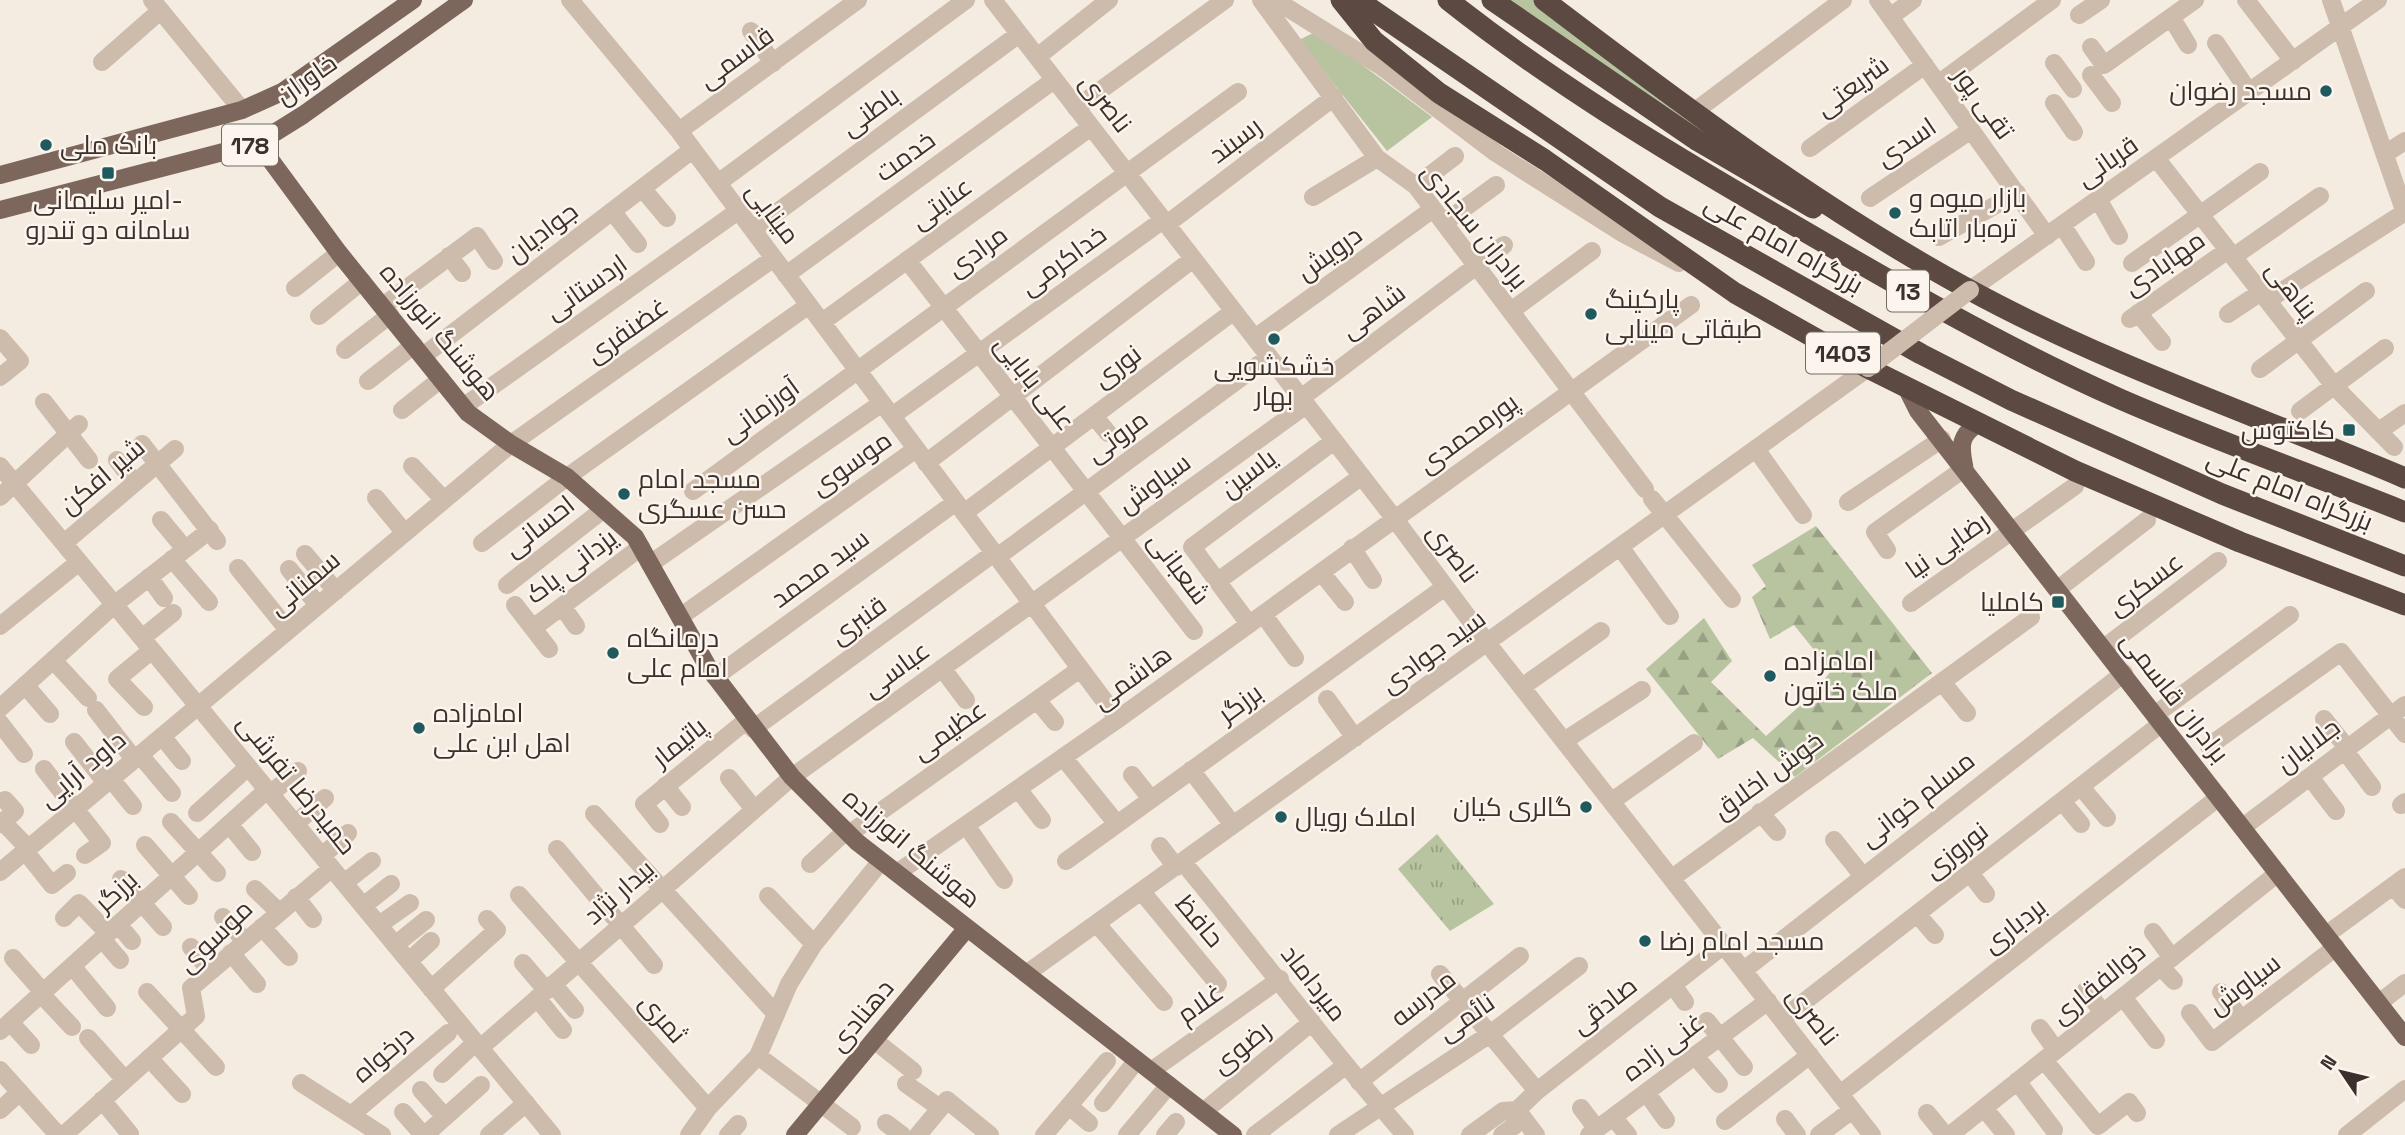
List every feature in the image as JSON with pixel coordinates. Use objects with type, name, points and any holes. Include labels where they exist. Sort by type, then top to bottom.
[{"type":"highway","name":"1403","points":[[1341,0],[1374,41],[1439,93],[1545,160],[1735,293],[1868,368],[1977,424],[2194,523],[2405,605]]},
{"type":"highway","name":"بزرگراه امام علی","points":[[1358,0],[1660,207],[1921,355],[2011,400],[2222,494],[2405,566]]},
{"type":"highway","name":"بزرگراه امام علی","points":[[1448,0],[1487,30],[1656,144],[1836,251],[1963,321],[2120,398],[2405,512]]},
{"type":"highway","points":[[1492,0],[1699,141],[1820,213],[1876,237]]},
{"type":"highway","points":[[1544,0],[1694,112],[1876,237],[1970,290],[2188,392],[2405,478]]},
{"type":"main road","name":"خاوران","points":[[0,176],[242,110],[282,92],[413,0]]},
{"type":"main road","name":"خاوران","points":[[0,210],[258,143],[303,115],[464,0]]},
{"type":"main road","name":"هوشنگ انورزاده","points":[[258,143],[339,253],[463,407],[511,444],[567,477],[635,537],[715,677],[792,776],[847,832],[881,861],[1144,1065],[1203,1112],[1223,1132]]},
{"type":"main road","name":"برادران قاسمی","points":[[1907,388],[1918,411],[2405,1037]]},
{"type":"main road","points":[[1965,468],[1960,444],[1965,432],[1977,424]]},
{"type":"main road","name":"دهنادی","points":[[798,1134],[967,928]]},
{"type":"street","name":"مینایی","points":[[570,0],[679,131],[1118,719]]},
{"type":"street","points":[[718,183],[966,0]]},
{"type":"street","name":"ناصری","points":[[993,0],[1394,518],[1488,644],[1872,1135]]},
{"type":"street","points":[[1037,57],[1109,0]]},
{"type":"street","points":[[1076,108],[1226,0]]},
{"type":"street","name":"برادران سجادی","points":[[1261,0],[1335,97],[1377,158],[1416,186],[1648,494],[1732,599]]},
{"type":"street","points":[[1275,0],[1381,65],[1496,153],[1622,233],[1735,293]]},
{"type":"street","points":[[1694,112],[1843,0]]},
{"type":"street","name":"تقی پور","points":[[1878,0],[2047,236]]},
{"type":"street","points":[[1890,17],[1913,0]]},
{"type":"street","points":[[2079,15],[2101,0]]},
{"type":"street","points":[[2098,70],[2195,0]]},
{"type":"street","points":[[2246,0],[2292,61]]},
{"type":"street","points":[[2228,314],[2269,294],[2405,213],[2331,0]]},
{"type":"street","name":"قربانی","points":[[1868,368],[1970,290],[2378,0]]},
{"type":"street","points":[[1938,84],[2046,2]]},
{"type":"street","name":"قاسمی","points":[[679,131],[850,3]]},
{"type":"street","points":[[102,62],[156,5],[242,110]]},
{"type":"street","points":[[2171,17],[2188,45]]},
{"type":"street","points":[[751,31],[773,63]]},
{"type":"street","name":"باطنی","points":[[753,230],[1019,34]]},
{"type":"street","points":[[2216,43],[2249,92]]},
{"type":"street","points":[[2091,47],[2112,103]]},
{"type":"street","points":[[2054,63],[2073,89]]},
{"type":"street","name":"شریعتی","points":[[1810,148],[1925,65]]},
{"type":"street","name":"خدمت","points":[[786,275],[1054,80]]},
{"type":"street","name":"مرادی","points":[[858,371],[1238,92]]},
{"type":"street","name":"رسبند","points":[[1165,222],[1335,97]]},
{"type":"street","points":[[2054,103],[2074,132]]},
{"type":"street","name":"عنایتی","points":[[822,322],[1091,127]]},
{"type":"street","name":"اسدی","points":[[1870,198],[1971,130]]},
{"type":"street","points":[[2385,154],[2405,141]]},
{"type":"street","name":"جوادیان","points":[[368,381],[419,350],[612,211],[692,149]]},
{"type":"street","points":[[1416,186],[1455,156]]},
{"type":"street","points":[[1313,197],[1377,158]]},
{"type":"street","name":"پناهی","points":[[2157,158],[2231,253],[2269,294],[2299,341],[2335,387],[2394,447]]},
{"type":"street","points":[[2132,263],[2260,172]]},
{"type":"street","name":"درویش","points":[[1255,338],[1439,216],[1496,185]]},
{"type":"street","points":[[642,188],[667,218]]},
{"type":"street","points":[[1940,237],[2017,193]]},
{"type":"street","name":"مهابادی","points":[[2162,342],[2134,316],[2320,196]]},
{"type":"street","points":[[2098,199],[2119,236]]},
{"type":"street","name":"اردستانی","points":[[612,211],[638,244]]},
{"type":"street","name":"اردستانی","points":[[463,407],[738,211]]},
{"type":"street","name":"خداکرمی","points":[[650,564],[979,353],[1165,222]]},
{"type":"street","points":[[2062,225],[2086,262]]},
{"type":"street","points":[[345,350],[386,310],[449,256],[477,236],[494,261]]},
{"type":"street","name":"شاهی","points":[[1303,401],[1504,245]]},
{"type":"street","points":[[1511,312],[1592,251]]},
{"type":"street","points":[[295,288],[339,253]]},
{"type":"street","points":[[449,256],[463,273]]},
{"type":"street","name":"غضنفری","points":[[511,444],[774,258]]},
{"type":"street","points":[[921,456],[1013,397],[1194,259]]},
{"type":"street","name":"علی بابایی","points":[[907,260],[1123,537]]},
{"type":"street","points":[[319,316],[362,281]]},
{"type":"street","points":[[2260,369],[2366,291]]},
{"type":"street","points":[[482,543],[567,477],[809,305]]},
{"type":"street","name":"پورمحمدی","points":[[1394,518],[1691,305]]},
{"type":"street","name":"نوری","points":[[960,507],[1052,447],[1234,311]]},
{"type":"street","points":[[0,338],[20,361],[0,377]]},
{"type":"street","points":[[2300,411],[2385,348]]},
{"type":"street","name":"مروتی","points":[[995,555],[1087,491],[1269,356]]},
{"type":"street","name":"سید جوادی","points":[[1026,974],[1868,368]]},
{"type":"street","name":"آورزمانی","points":[[693,491],[858,371]]},
{"type":"street","points":[[402,410],[441,379]]},
{"type":"street","name":"سیاوش","points":[[1032,603],[1303,401]]},
{"type":"street","points":[[44,402],[74,429],[89,460]]},
{"type":"street","points":[[2379,431],[2405,413]]},
{"type":"street","points":[[1094,416],[1108,433]]},
{"type":"street","points":[[0,497],[74,429]]},
{"type":"street","points":[[1848,502],[1942,439]]},
{"type":"street","name":"یاسین","points":[[1218,580],[1192,547],[1334,441]]},
{"type":"street","points":[[0,708],[115,604],[178,554],[213,536],[142,444]]},
{"type":"street","name":"سمنانی","points":[[198,705],[511,444]]},
{"type":"street","name":"شیر افکن","points":[[64,544],[175,449]]},
{"type":"street","points":[[1756,449],[1803,515]]},
{"type":"street","name":"موسوی","points":[[680,617],[921,456]]},
{"type":"street","points":[[117,460],[135,483]]},
{"type":"street","points":[[412,466],[444,500]]},
{"type":"street","name":"حمیدرضا تفرشی","points":[[0,467],[552,1135]]},
{"type":"street","points":[[1887,550],[1875,532],[1965,468]]},
{"type":"street","points":[[1296,657],[1218,580],[1362,477]]},
{"type":"street","name":"رضایی نیا","points":[[1911,603],[2075,486]]},
{"type":"street","points":[[376,498],[405,533]]},
{"type":"street","name":"سید محمد","points":[[715,677],[960,507]]},
{"type":"street","name":"احسانی","points":[[507,585],[604,509]]},
{"type":"street","name":"هاشمی","points":[[897,873],[1118,719],[1394,518]]},
{"type":"street","points":[[161,520],[178,554],[209,602]]},
{"type":"street","points":[[2058,589],[2147,520]]},
{"type":"street","name":"شعبانی","points":[[1123,537],[1194,631]]},
{"type":"street","name":"یزدانی پاک","points":[[533,628],[641,547]]},
{"type":"street","points":[[1352,548],[1373,580]]},
{"type":"street","points":[[1621,548],[1670,616]]},
{"type":"street","points":[[305,554],[336,591]]},
{"type":"street","name":"قنبری","points":[[750,724],[995,555]]},
{"type":"street","name":"عسکری","points":[[2104,648],[2218,561]]},
{"type":"street","points":[[0,626],[79,562]]},
{"type":"street","points":[[238,568],[288,630]]},
{"type":"street","points":[[289,569],[318,605]]},
{"type":"street","points":[[1321,572],[1345,602]]},
{"type":"street","points":[[144,707],[117,679],[147,644],[168,606],[149,577]]},
{"type":"street","name":"برزگر","points":[[1066,861],[1445,587]]},
{"type":"street","name":"عباسی","points":[[792,776],[1032,603]]},
{"type":"street","points":[[515,605],[549,649]]},
{"type":"street","points":[[562,606],[576,626]]},
{"type":"street","name":"نوروزی","points":[[1782,1019],[2081,787],[2159,719],[2290,615]]},
{"type":"street","name":"خوش اخلاق","points":[[1672,878],[2031,617]]},
{"type":"street","points":[[1522,687],[1601,631]]},
{"type":"street","points":[[2209,746],[2341,652],[2398,711],[2405,734]]},
{"type":"street","points":[[53,660],[172,793]]},
{"type":"street","points":[[942,668],[965,700]]},
{"type":"street","name":"عظیمی","points":[[810,864],[847,832],[1080,669]]},
{"type":"street","name":"مسلم خوانی","points":[[1744,970],[1862,875],[2124,673]]},
{"type":"street","points":[[1942,682],[1967,713]]},
{"type":"street","points":[[25,685],[50,714]]},
{"type":"street","points":[[1564,741],[1642,690]]},
{"type":"street","points":[[1327,699],[1355,738]]},
{"type":"street","points":[[1037,700],[1055,722]]},
{"type":"street","name":"داود آرایی","points":[[0,872],[198,705]]},
{"type":"street","name":"جلالیان","points":[[2243,827],[2398,711]]},
{"type":"street","points":[[2324,719],[2372,787]]},
{"type":"street","points":[[0,723],[23,754]]},
{"type":"street","name":"پاتیمار","points":[[660,824],[644,804],[750,724]]},
{"type":"street","points":[[162,736],[182,761]]},
{"type":"street","points":[[74,743],[133,806]]},
{"type":"street","points":[[1612,801],[1694,743]]},
{"type":"street","points":[[1063,757],[1117,824]]},
{"type":"street","points":[[197,813],[248,767]]},
{"type":"street","points":[[44,769],[102,843],[85,855]]},
{"type":"street","points":[[1191,770],[1233,825]]},
{"type":"street","name":"برزگر","points":[[5,1026],[229,824],[298,771]]},
{"type":"street","points":[[1132,775],[1151,799]]},
{"type":"street","name":"بیدار نژاد","points":[[442,1074],[546,991],[792,776]]},
{"type":"street","points":[[2310,777],[2336,811]]},
{"type":"street","points":[[729,778],[754,809]]},
{"type":"street","points":[[665,786],[682,807]]},
{"type":"street","points":[[2081,787],[2107,818]]},
{"type":"street","points":[[1018,789],[1042,820]]},
{"type":"street","name":"بردباری","points":[[1840,1094],[2219,797]]},
{"type":"street","points":[[295,824],[325,798]]},
{"type":"street","points":[[5,800],[15,811],[2,823],[27,850],[52,885],[67,873]]},
{"type":"street","points":[[2062,801],[2081,824]]},
{"type":"street","points":[[1760,812],[1777,832]]},
{"type":"street","points":[[594,814],[778,1010]]},
{"type":"street","points":[[171,822],[217,873]]},
{"type":"street","points":[[229,824],[252,852]]},
{"type":"street","points":[[966,825],[1004,880]]},
{"type":"street","name":"موسوی","points":[[61,1135],[196,1016],[191,988],[296,897],[348,833]]},
{"type":"street","points":[[1834,840],[1862,875]]},
{"type":"street","points":[[145,845],[189,896]]},
{"type":"street","name":"میرداماد","points":[[1160,846],[1280,979],[1345,1066],[1405,1135]]},
{"type":"street","points":[[557,849],[654,965]]},
{"type":"street","points":[[344,883],[372,861]]},
{"type":"street","points":[[689,1135],[708,1108],[758,1056],[778,1010],[814,944],[881,861]]},
{"type":"street","points":[[1970,873],[1986,894]]},
{"type":"street","name":"ذوالفقاری","points":[[1947,1135],[2278,873]]},
{"type":"street","points":[[121,879],[163,927]]},
{"type":"street","points":[[2399,881],[2405,900]]},
{"type":"street","name":"سیاوش","points":[[2190,1013],[2212,1042],[2399,881]]},
{"type":"street","points":[[363,906],[391,884]]},
{"type":"street","points":[[255,889],[278,911]]},
{"type":"street","name":"حافظ","points":[[1142,892],[1218,984]]},
{"type":"street","name":"ثمری","points":[[519,895],[708,1108]]},
{"type":"street","points":[[768,896],[814,944]]},
{"type":"street","points":[[296,897],[313,919]]},
{"type":"street","points":[[64,918],[79,903],[109,932],[132,941]]},
{"type":"street","points":[[379,925],[410,903]]},
{"type":"street","points":[[1917,914],[1935,935]]},
{"type":"street","points":[[223,917],[257,984]]},
{"type":"street","points":[[431,989],[497,930],[487,919]]},
{"type":"street","points":[[395,945],[426,920]]},
{"type":"street","points":[[1097,924],[1164,1002]]},
{"type":"street","points":[[262,927],[289,957]]},
{"type":"street","points":[[109,932],[120,960]]},
{"type":"street","points":[[2153,932],[2174,981]]},
{"type":"street","points":[[408,961],[431,941]]},
{"type":"street","name":"صادقی","points":[[1502,1135],[1514,1126],[1517,1110],[1537,1091],[1724,945]]},
{"type":"street","points":[[191,947],[211,971]]},
{"type":"street","name":"مدرسه","points":[[1359,1082],[1520,957]]},
{"type":"street","points":[[13,958],[72,1027]]},
{"type":"street","points":[[523,963],[546,991],[563,1030]]},
{"type":"street","points":[[72,966],[107,1008]]},
{"type":"street","name":"نائمی","points":[[1338,1135],[1490,1034],[1579,966]]},
{"type":"street","points":[[1440,974],[1537,1091]]},
{"type":"street","name":"غلام","points":[[1103,1102],[1144,1065],[1280,979]]},
{"type":"street","points":[[2379,1003],[2405,983]]},
{"type":"street","points":[[1673,985],[1685,1002]]},
{"type":"street","points":[[2086,990],[2103,1013]]},
{"type":"street","points":[[546,991],[575,1010]]},
{"type":"street","points":[[146,992],[215,1067]]},
{"type":"street","points":[[2221,992],[2241,1019]]},
{"type":"street","points":[[2123,997],[2156,1040]]},
{"type":"street","name":"غنی زاده","points":[[1593,1132],[1768,1001]]},
{"type":"street","points":[[1707,1021],[1744,1067]]},
{"type":"street","name":"رضوی","points":[[1203,1112],[1312,1023]]},
{"type":"street","points":[[5,1026],[31,1045]]},
{"type":"street","points":[[2040,1028],[2050,1055],[2098,1126],[2129,1102],[2137,1113]]},
{"type":"street","name":"درخواه","points":[[351,1115],[448,1033]]},
{"type":"street","points":[[88,1038],[125,1080]]},
{"type":"street","points":[[874,1040],[909,1077],[943,1104],[990,1135]]},
{"type":"street","points":[[1725,1121],[1810,1055]]},
{"type":"street","points":[[758,1056],[852,1127]]},
{"type":"street","points":[[1695,1056],[1719,1084]]},
{"type":"street","points":[[149,1058],[183,1094]]},
{"type":"street","points":[[1044,1135],[1107,1060]]},
{"type":"street","points":[[1255,1135],[1345,1066]]},
{"type":"street","points":[[0,1070],[61,1135]]},
{"type":"street","points":[[2017,1082],[2054,1130]]},
{"type":"street","points":[[301,1083],[382,1135]]},
{"type":"street","points":[[1127,1135],[1169,1085]]},
{"type":"street","points":[[403,1112],[424,1135],[481,1086]]},
{"type":"street","points":[[2347,1135],[2405,1089]]},
{"type":"street","points":[[421,1090],[445,1117]]},
{"type":"street","points":[[0,1110],[20,1092]]},
{"type":"street","points":[[1646,1092],[1666,1120]]},
{"type":"street","points":[[102,1100],[130,1134]]},
{"type":"street","points":[[489,1135],[526,1103]]},
{"type":"street","points":[[918,1135],[943,1104]]},
{"type":"street","points":[[1069,1106],[1089,1123]]},
{"type":"street","points":[[1581,1108],[1593,1132]]},
{"type":"street","points":[[1984,1108],[2006,1135]]},
{"type":"street","points":[[1517,1110],[1536,1135]]},
{"type":"street","name":"صادقی","points":[[1471,1135],[1503,1111],[1517,1110]]},
{"type":"street","points":[[1819,1135],[1853,1110]]},
{"type":"street","points":[[1927,1113],[1947,1135]]},
{"type":"street","points":[[1613,1117],[1628,1135]]},
{"type":"street","points":[[1785,1119],[1797,1135]]},
{"type":"street","points":[[886,1123],[902,1135]]},
{"type":"green space","points":[[1503,0],[1533,0],[1749,164]]},
{"type":"green space","points":[[1317,31],[1432,117],[1387,151],[1299,40]]},
{"type":"green space","points":[[1816,526],[1932,673],[1795,777],[1753,738],[1718,759],[1646,669],[1704,618],[1732,661],[1711,682],[1766,736],[1811,696],[1831,671],[1794,625],[1770,639],[1752,597],[1766,586],[1752,565]]},
{"type":"green space","points":[[1437,834],[1494,904],[1450,931],[1398,869]]},
{"type":"place","name":"مسجد رضوان","points":[[2326,91]]},
{"type":"place","name":"بانک ملی","points":[[46,145]]},
{"type":"place","name":"امیر سلیمانی- سامانه دو تندرو","points":[[108,173]]},
{"type":"place","name":"بازار میوه و تره‌بار اتابک","points":[[1895,213]]},
{"type":"place","name":"پارکینگ طبقاتی مینابی","points":[[1591,314]]},
{"type":"place","name":"خشکشویی بهار","points":[[1274,339]]},
{"type":"place","name":"کاکتوس","points":[[2349,430]]},
{"type":"place","name":"مسجد امام حسن عسگری","points":[[624,494]]},
{"type":"place","name":"کاملیا","points":[[2058,602]]},
{"type":"place","name":"درمانگاه امام علی","points":[[613,653]]},
{"type":"place","name":"امامزاده ملک خاتون","points":[[1770,676]]},
{"type":"place","name":"امامزاده اهل ابن علی","points":[[419,728]]},
{"type":"place","name":"گالری کیان","points":[[1586,807]]},
{"type":"place","name":"املاک رویال","points":[[1281,817]]},
{"type":"place","name":"مسجد امام رضا","points":[[1645,941]]}]
